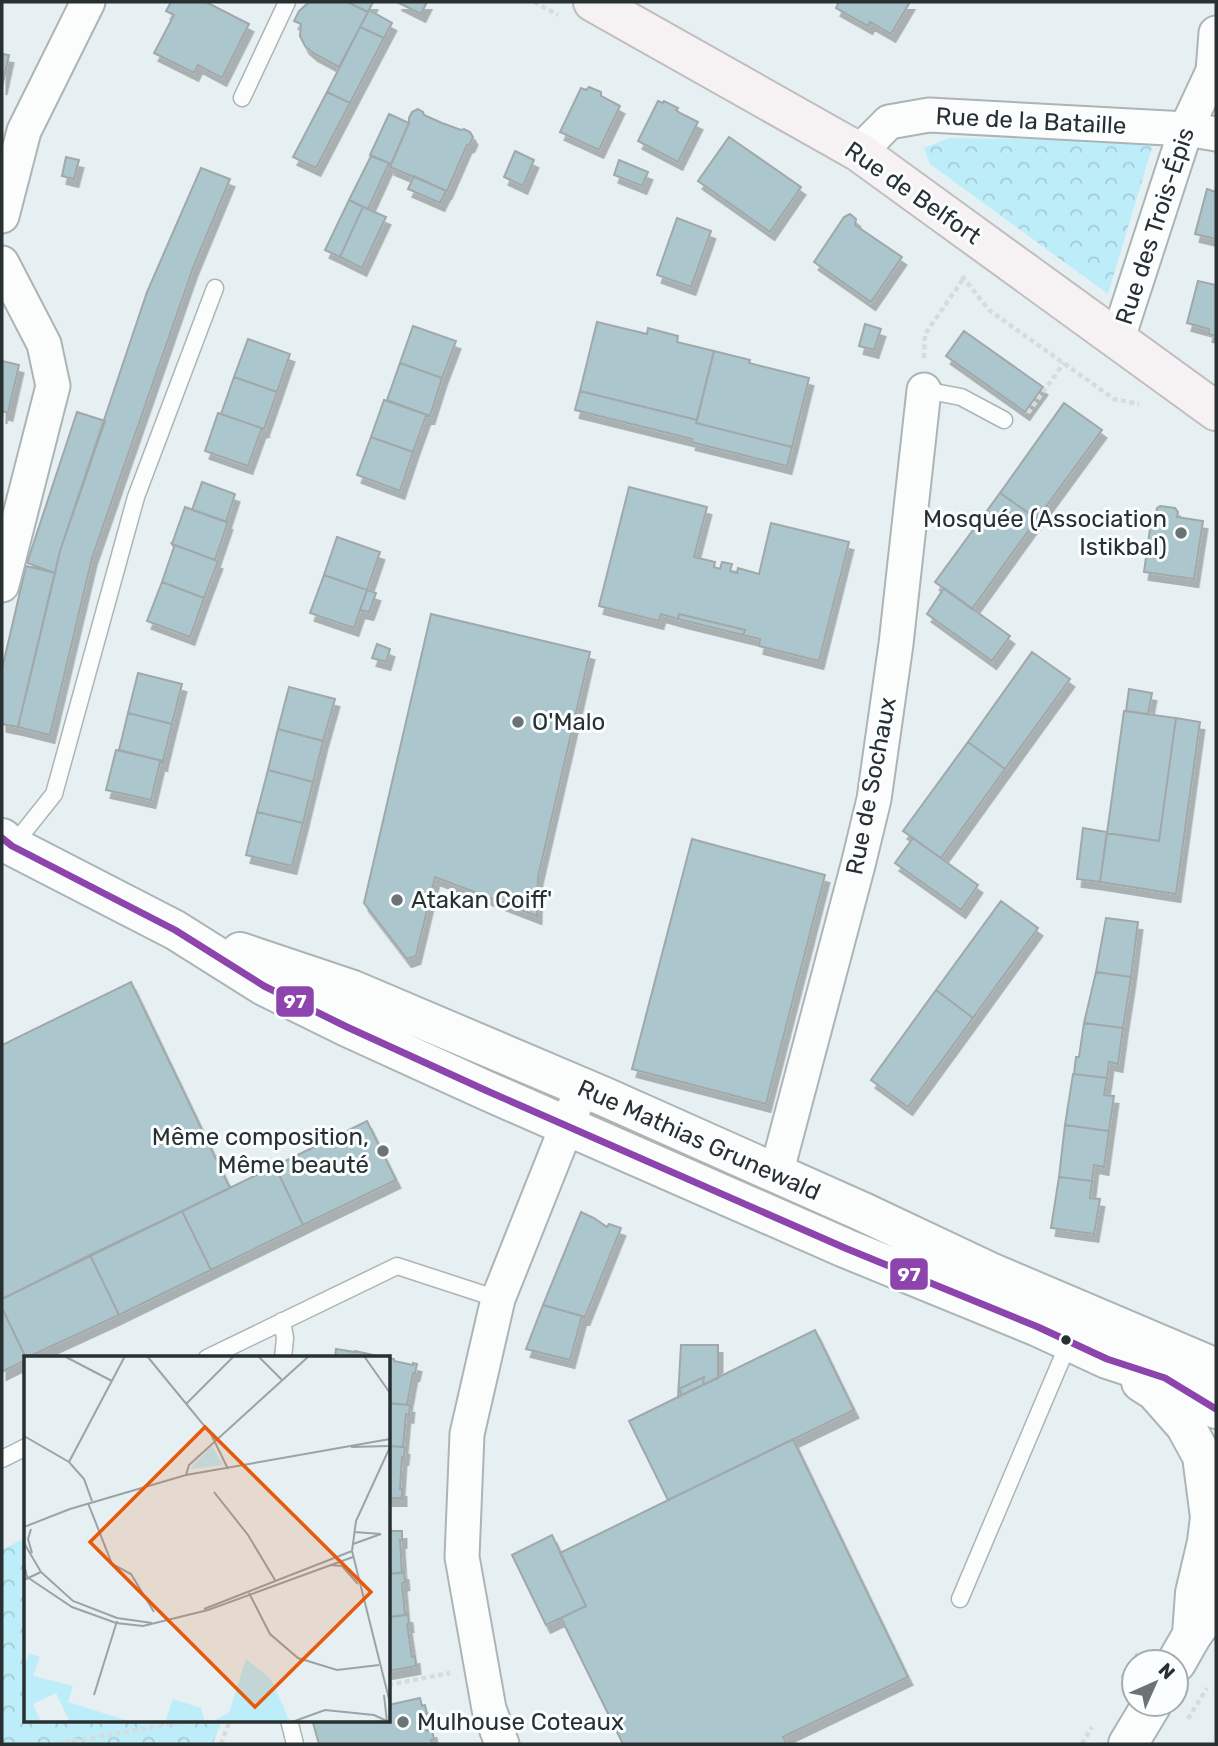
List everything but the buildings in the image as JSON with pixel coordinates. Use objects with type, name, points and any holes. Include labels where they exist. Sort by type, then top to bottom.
[{"type":"main road","name":"Rue de Belfort","points":[[579,10],[859,152],[1216,411]]},
{"type":"street","points":[[2,216],[24,131],[88,2]]},
{"type":"street","name":"Rue des Trois-Épis","points":[[1117,341],[1201,131],[1213,71],[1216,33]]},
{"type":"street","name":"Rue de la Bataille","points":[[859,152],[889,122],[929,116],[1201,131]]},
{"type":"street","points":[[2,263],[44,344],[53,386],[2,585]]},
{"type":"street","name":"Rue de Sochaux","points":[[776,1174],[873,799],[896,644],[924,390]]},
{"type":"street","name":"Rue Mathias Grunewald","points":[[5,848],[175,930],[264,986],[347,1027],[845,1248],[1038,1327],[1107,1359],[1165,1378],[1216,1409]]},
{"type":"street","name":"Rue Mathias Grunewald","points":[[175,930],[353,989],[863,1212],[990,1272],[1216,1368]]},
{"type":"street","points":[[502,1744],[489,1709],[462,1558],[467,1434],[498,1299],[582,1088]]},
{"type":"street","name":"Rue Mathias Grunewald","points":[[1107,1359],[1155,1391],[1185,1425],[1202,1456],[1210,1517],[1184,1648]]},
{"type":"street","points":[[1185,1648],[1216,1602]]},
{"type":"street","points":[[1128,1744],[1144,1718]]},
{"type":"lane","points":[[242,98],[286,2]]},
{"type":"lane","points":[[5,848],[54,794],[136,497],[215,288]]},
{"type":"lane","points":[[924,390],[961,397],[1004,420]]},
{"type":"lane","points":[[209,1356],[397,1266],[498,1299]]},
{"type":"lane","points":[[282,1321],[285,1338],[283,1356]]},
{"type":"lane","points":[[960,1599],[1069,1342]]},
{"type":"lane","points":[[2,1459],[24,1448]]},
{"type":"lane","points":[[290,1722],[295,1744]]},
{"type":"path","points":[[534,2],[579,10]]},
{"type":"path","points":[[956,268],[989,310],[1114,399],[1148,406]]},
{"type":"path","points":[[924,390],[925,334],[964,278]]},
{"type":"path","points":[[1004,420],[1021,423],[1064,363]]},
{"type":"path","points":[[1116,1688],[1143,1643]]},
{"type":"path","points":[[390,1685],[482,1667]]},
{"type":"path","points":[[1188,1720],[1209,1685]]},
{"type":"path","points":[[57,1744],[181,1722]]},
{"type":"path","points":[[221,1744],[229,1722]]},
{"type":"path","points":[[1082,1744],[1096,1722]]},
{"type":"green space","points":[[949,138],[1154,141],[1108,294],[930,164],[924,148]]},
{"type":"green space","points":[[24,1538],[24,1722],[221,1722],[213,1744],[2,1744],[2,1550]]},
{"type":"transit line","name":"97","points":[[2,838],[12,846],[175,930],[264,986],[347,1027],[845,1248],[1038,1327],[1107,1359],[1165,1378],[1216,1409]]},
{"type":"place","name":"Mosquée (Association Istikbal)","points":[[1181,533]]},
{"type":"place","name":"O'Malo","points":[[518,722]]},
{"type":"place","name":"Atakan Coiff'","points":[[397,900]]},
{"type":"place","name":"Même composition, Même beauté","points":[[383,1151]]},
{"type":"place","name":"Mulhouse Coteaux","points":[[403,1722]]}]
